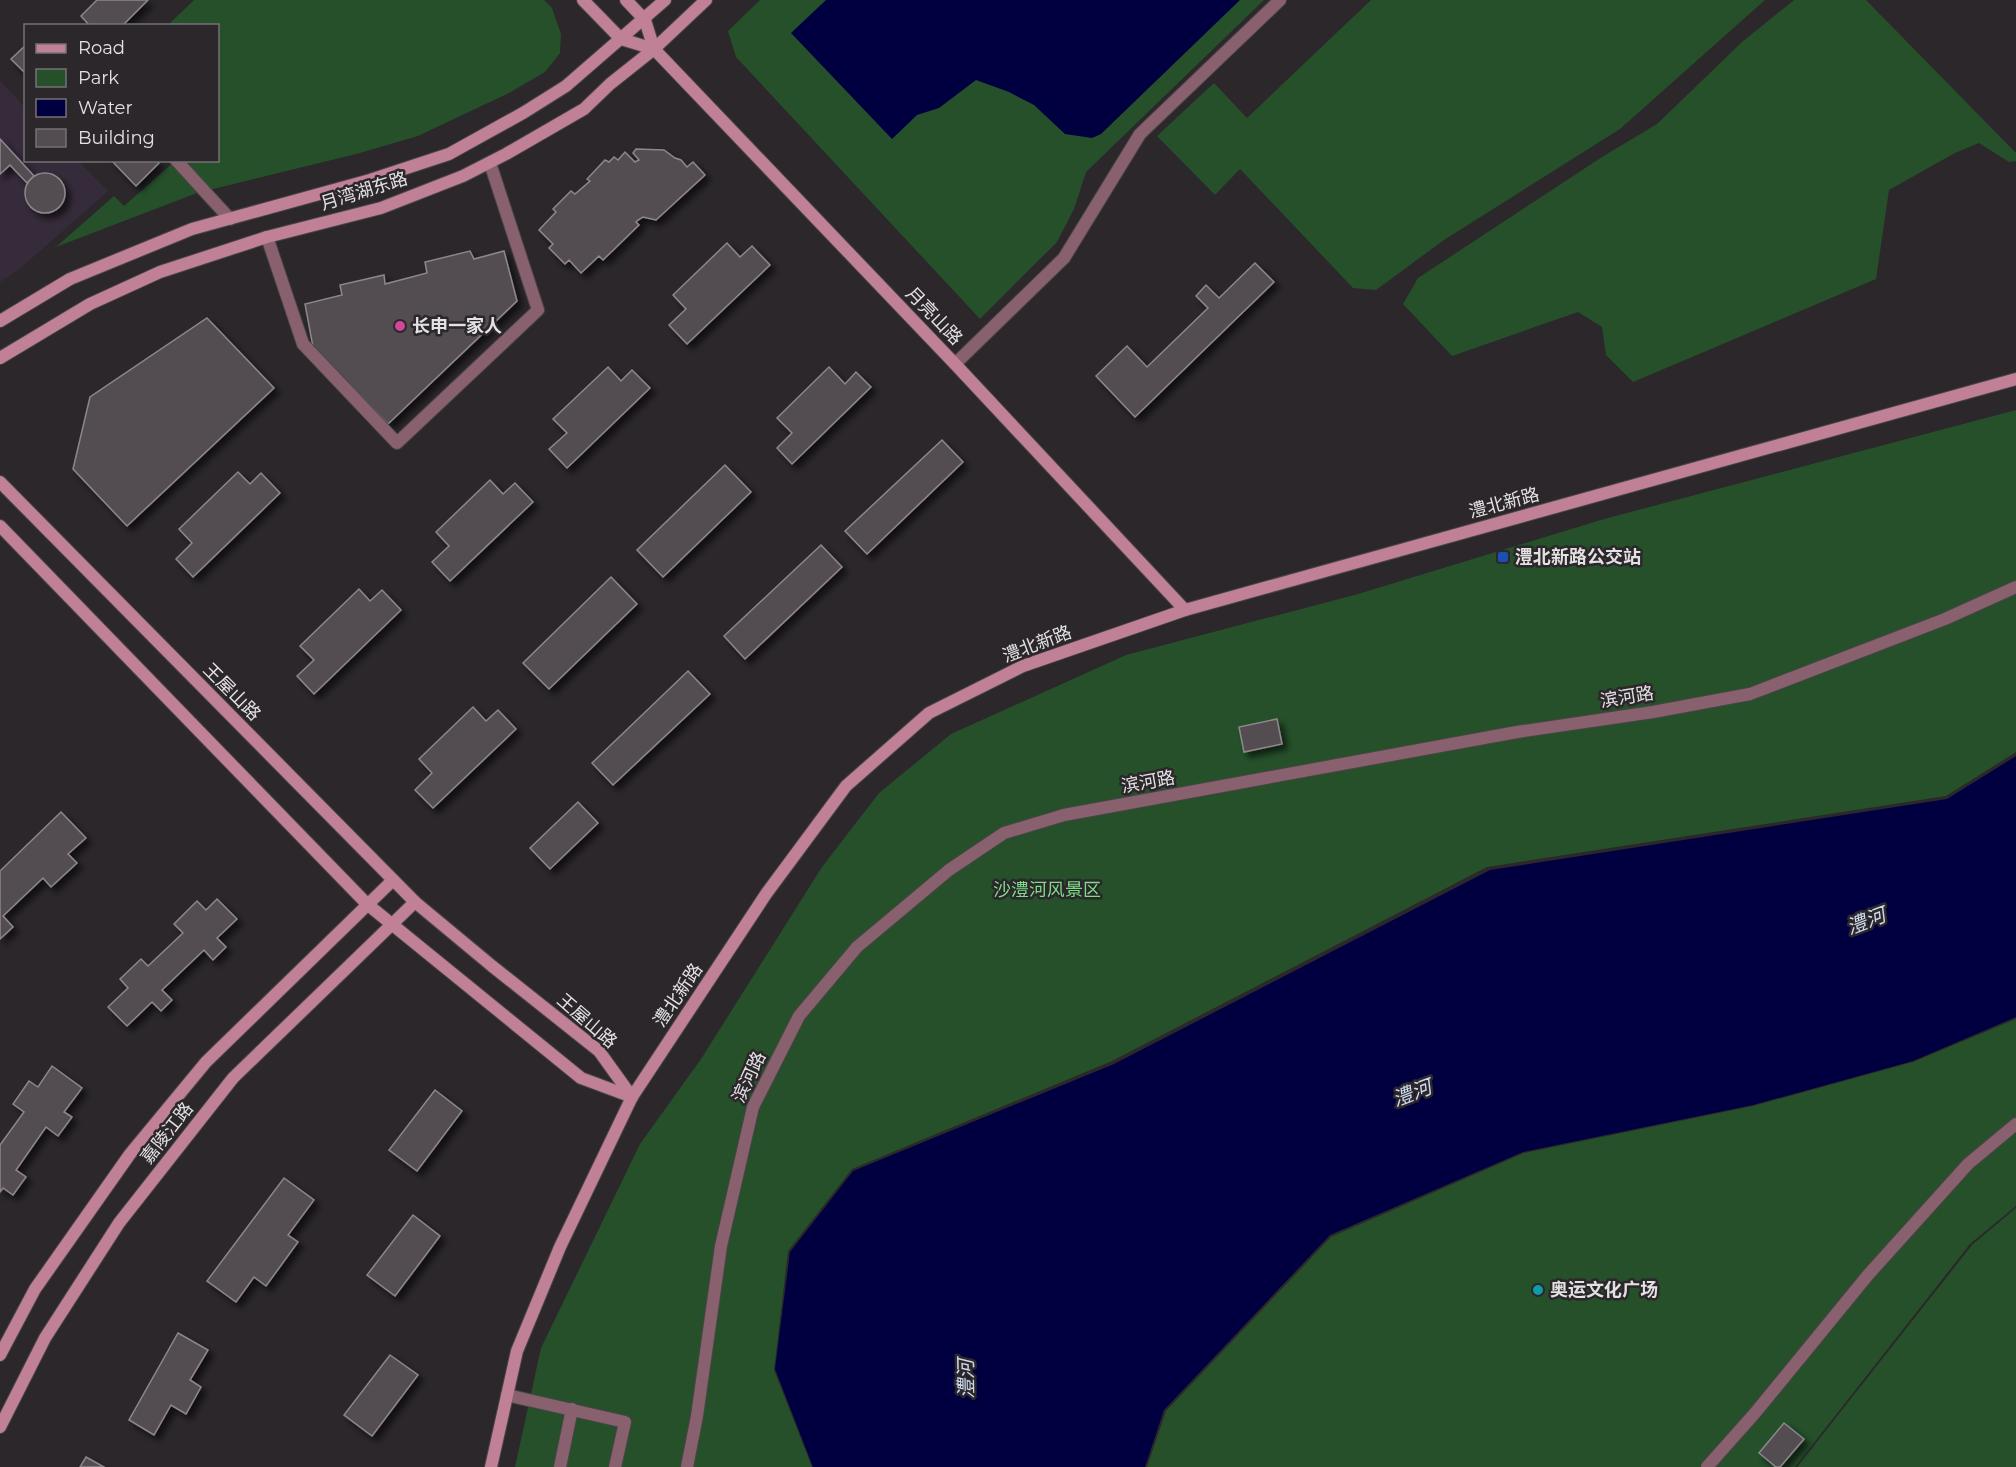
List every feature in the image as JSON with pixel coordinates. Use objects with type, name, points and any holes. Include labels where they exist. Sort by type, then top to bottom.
[{"type":"street","name":"月亮山路","points":[[583,0],[621,39],[654,49]]},
{"type":"street","name":"月亮山路","points":[[626,0],[645,20],[654,49],[955,364],[1185,610]]},
{"type":"street","name":"月湾湖东路","points":[[0,321],[70,279],[192,229],[370,180],[448,154],[567,86],[645,20],[665,0]]},
{"type":"street","name":"月湾湖东路","points":[[0,358],[90,304],[160,272],[267,237],[381,208],[490,163],[584,109],[610,84],[654,49],[706,0]]},
{"type":"street","points":[[955,364],[1064,258],[1140,134],[1280,0]]},
{"type":"street","points":[[178,162],[230,219]]},
{"type":"street","points":[[267,237],[303,344],[397,443],[538,310],[490,163]]},
{"type":"street","name":"澧北新路","points":[[491,1467],[517,1351],[560,1247],[632,1097],[766,894],[846,786],[929,713],[1023,666],[1185,610],[2016,379]]},
{"type":"street","name":"王屋山路","points":[[0,482],[415,902],[600,1051],[632,1097]]},
{"type":"street","points":[[0,526],[367,904],[581,1078],[632,1097]]},
{"type":"street","name":"滨河路","points":[[687,1467],[697,1416],[721,1246],[753,1107],[799,1016],[857,947],[949,870],[1004,833],[1064,815],[1517,732],[1653,712],[1750,694],[1945,619],[2016,586]]},
{"type":"street","name":"嘉陵江路","points":[[0,1355],[35,1289],[130,1154],[206,1062],[393,879]]},
{"type":"street","name":"嘉陵江路","points":[[0,1426],[45,1338],[119,1223],[233,1078],[415,902]]},
{"type":"street","points":[[1707,1467],[1755,1413],[1868,1275],[1968,1164],[2016,1124]]},
{"type":"street","points":[[507,1395],[626,1422],[615,1467]]},
{"type":"street","points":[[560,1467],[572,1410]]},
{"type":"shaded area","points":[[0,81],[24,106],[24,162],[79,162],[108,191],[21,268],[0,282]]},
{"type":"green space","points":[[194,0],[544,0],[552,8],[561,34],[560,53],[545,72],[509,93],[418,136],[360,153],[197,193],[56,247],[114,196],[124,206],[174,162],[219,162],[219,24],[169,24]]},
{"type":"green space","points":[[760,0],[1264,0],[1086,172],[1074,209],[1057,242],[980,319],[736,57],[728,31]]},
{"type":"green space","points":[[1371,0],[1765,0],[1620,129],[1444,240],[1376,290],[1353,288],[1240,169],[1215,195],[1157,136],[1214,83],[1247,118]]},
{"type":"green space","points":[[1794,0],[1866,0],[2016,153],[2016,161],[2009,162],[1979,143],[1955,153],[1889,190],[1876,279],[1633,382],[1606,355],[1602,327],[1578,312],[1452,356],[1403,304],[1418,278],[1602,157],[1657,124],[1742,42]]},
{"type":"green space","name":"沙澧河风景区","points":[[2016,410],[2016,752],[1946,796],[1487,867],[1112,1061],[852,1169],[788,1251],[774,1370],[812,1467],[515,1467],[541,1348],[640,1144],[701,1059],[822,867],[879,793],[951,734],[1126,655],[1358,594],[1604,519]]},
{"type":"green space","points":[[2016,1019],[2016,1206],[1970,1244],[1795,1467],[1147,1467],[1166,1411],[1331,1237],[1524,1153],[1753,1106],[1913,1062]]},
{"type":"green space","points":[[2016,1208],[2016,1467],[1797,1467],[1972,1245]]},
{"type":"water","points":[[826,0],[1240,0],[1101,134],[1092,138],[1065,134],[1034,105],[1009,92],[976,80],[939,108],[917,115],[892,139],[791,33]]},
{"type":"water","name":"澧河","points":[[2016,756],[2016,1017],[1913,1061],[1753,1105],[1523,1152],[1330,1235],[1164,1410],[1145,1467],[813,1467],[775,1369],[790,1252],[853,1171],[1114,1064],[1490,870],[1947,799]]},
{"type":"building","points":[[97,0],[148,0],[124,24],[88,24],[81,16]]},
{"type":"building","points":[[24,47],[24,72],[11,59]]},
{"type":"building","points":[[0,139],[34,176],[27,183],[10,165],[0,174]]},
{"type":"building","points":[[636,149],[664,150],[681,160],[687,167],[693,162],[705,175],[656,220],[643,217],[638,220],[636,222],[639,225],[603,260],[599,256],[581,273],[569,260],[565,264],[549,248],[553,244],[539,230],[556,212],[553,209],[571,191],[575,194],[590,181],[587,179],[605,160],[609,162],[614,157],[618,160],[625,152],[635,162],[639,160],[633,153]]},
{"type":"building","points":[[113,162],[159,163],[136,186]]},
{"type":"building","points":[[45,173],[53,174],[59,179],[64,185],[64,201],[59,207],[53,212],[45,213],[37,212],[31,207],[26,201],[25,193],[26,185],[31,179],[37,174]]},
{"type":"building","points":[[727,243],[740,257],[752,246],[770,265],[687,344],[669,325],[686,309],[673,295]]},
{"type":"building","name":"长申一家人","points":[[470,251],[474,259],[504,251],[517,301],[388,424],[313,347],[305,304],[342,295],[340,285],[384,275],[385,284],[427,273],[425,262]]},
{"type":"building","points":[[1255,263],[1274,282],[1135,417],[1096,376],[1127,346],[1147,367],[1208,308],[1196,296],[1206,285],[1219,298]]},
{"type":"building","points":[[207,318],[274,388],[127,526],[73,469],[90,397]]},
{"type":"building","points":[[608,367],[621,381],[632,370],[650,388],[567,468],[549,449],[567,433],[553,419]]},
{"type":"building","points":[[829,367],[845,384],[856,372],[871,387],[792,464],[777,448],[792,433],[777,418]]},
{"type":"building","points":[[942,440],[963,462],[867,554],[845,531]]},
{"type":"building","points":[[725,465],[751,492],[663,577],[637,550]]},
{"type":"building","points":[[238,472],[250,484],[261,473],[280,493],[193,577],[176,559],[192,543],[179,529]]},
{"type":"building","points":[[490,480],[503,494],[515,483],[533,502],[450,581],[432,562],[449,546],[436,532]]},
{"type":"building","points":[[821,545],[842,567],[745,659],[724,636]]},
{"type":"building","points":[[611,577],[637,604],[549,689],[523,663]]},
{"type":"building","points":[[359,589],[370,601],[382,590],[401,610],[314,694],[297,676],[314,660],[300,646]]},
{"type":"building","points":[[688,671],[710,694],[613,785],[592,763]]},
{"type":"building","points":[[473,707],[486,721],[498,710],[516,729],[433,808],[415,790],[432,773],[419,759]]},
{"type":"building","points":[[1277,719],[1282,744],[1244,752],[1239,727]]},
{"type":"building","points":[[578,802],[598,823],[550,869],[530,848]]},
{"type":"building","points":[[61,812],[86,838],[68,854],[77,863],[51,887],[43,878],[3,916],[13,927],[0,939],[0,871]]},
{"type":"building","points":[[217,899],[237,919],[217,938],[226,947],[213,960],[204,950],[162,990],[172,1000],[161,1011],[152,1002],[127,1026],[108,1007],[128,988],[120,979],[141,959],[148,966],[183,933],[174,924],[197,901],[206,910]]},
{"type":"building","points":[[52,1066],[82,1088],[64,1112],[72,1117],[58,1136],[46,1127],[16,1170],[26,1177],[13,1195],[3,1188],[0,1192],[0,1145],[24,1112],[13,1104],[29,1081],[38,1087]]},
{"type":"building","points":[[435,1090],[462,1111],[417,1171],[389,1150]]},
{"type":"building","points":[[284,1178],[314,1200],[288,1235],[298,1242],[266,1286],[254,1277],[236,1302],[207,1281]]},
{"type":"building","points":[[413,1215],[440,1236],[395,1296],[367,1275]]},
{"type":"building","points":[[178,1333],[208,1350],[190,1380],[201,1387],[186,1414],[171,1405],[154,1435],[129,1420]]},
{"type":"building","points":[[390,1355],[418,1375],[372,1436],[344,1415]]},
{"type":"building","points":[[1784,1423],[1804,1439],[1780,1467],[1776,1467],[1759,1453]]},
{"type":"building","points":[[86,1457],[104,1467],[80,1467]]},
{"type":"place","name":"长申一家人","points":[[400,326]]},
{"type":"place","name":"澧北新路公交站","points":[[1503,557]]},
{"type":"place","name":"奥运文化广场","points":[[1538,1290]]}]
